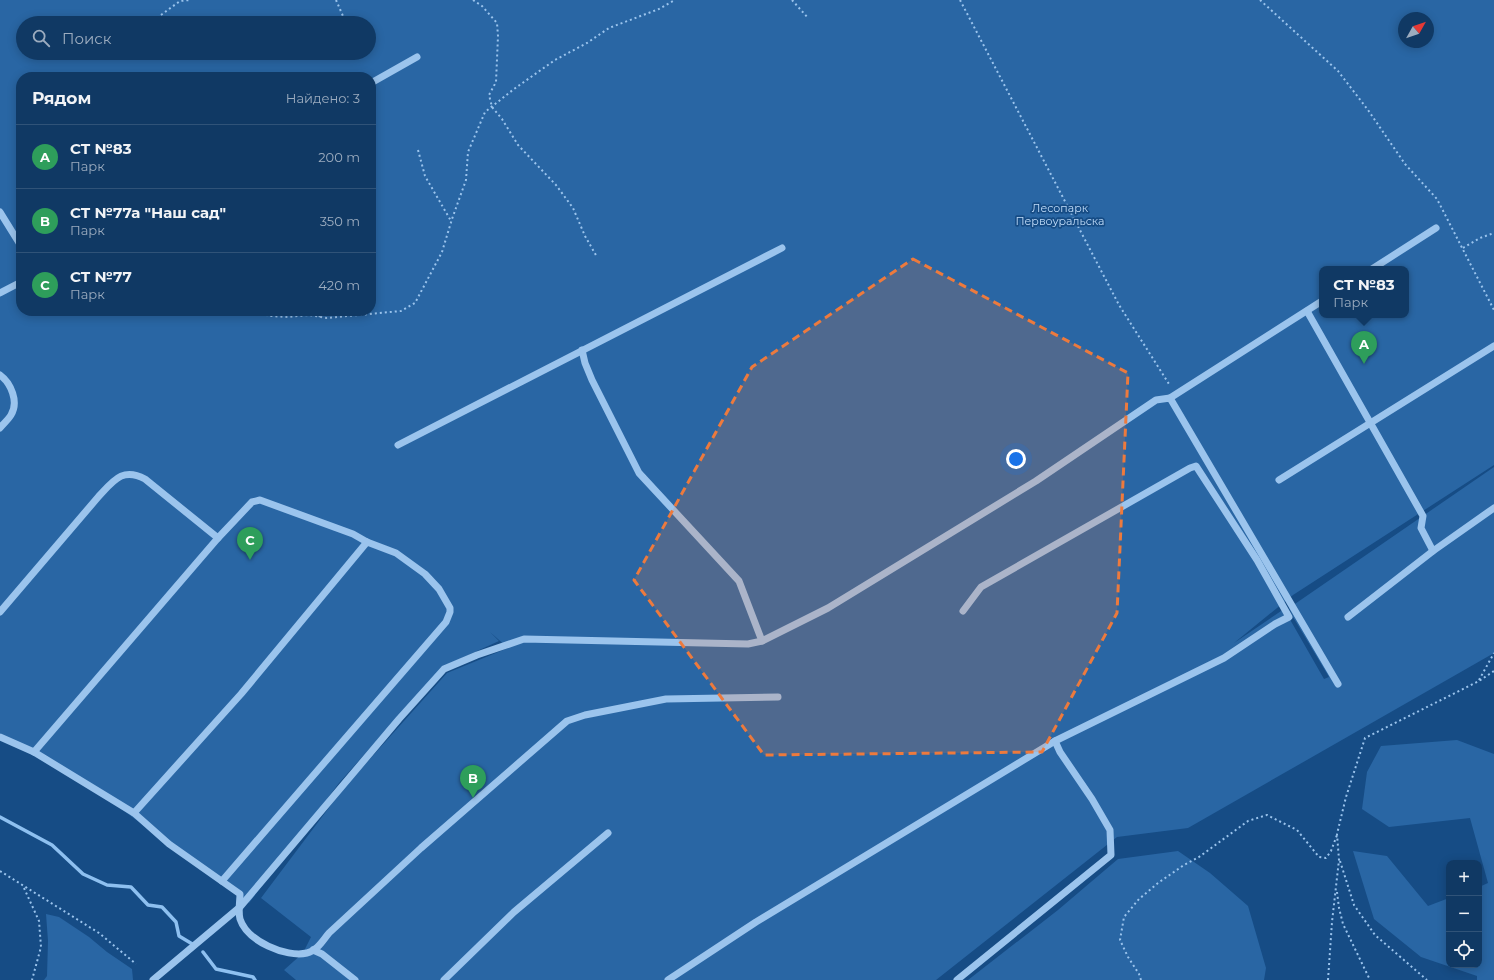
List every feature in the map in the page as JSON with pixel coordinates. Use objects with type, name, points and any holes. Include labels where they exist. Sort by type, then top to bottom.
[{"type":"street","points":[[376,80],[417,57]]},
{"type":"street","points":[[0,212],[16,238]]},
{"type":"street","points":[[1377,266],[1436,228]]},
{"type":"street","points":[[398,446],[782,248]]},
{"type":"street","points":[[0,294],[16,285]]},
{"type":"street","points":[[153,980],[240,907],[399,719],[444,669],[524,639],[748,644],[762,641],[828,608],[1036,481],[1156,400],[1170,398],[1319,303]]},
{"type":"street","points":[[1307,311],[1371,422],[1422,516],[1421,528],[1433,551]]},
{"type":"street","points":[[1279,480],[1494,346]]},
{"type":"street","points":[[582,350],[585,363],[592,380],[639,473],[739,581],[762,641]]},
{"type":"street","points":[[0,375],[9,384],[14,398],[14,408],[11,415],[0,428]]},
{"type":"street","points":[[1170,398],[1338,684]]},
{"type":"street","points":[[668,980],[756,922],[1055,741],[1224,658],[1275,624],[1289,617],[1257,560],[1196,466],[981,587],[962,611]]},
{"type":"street","points":[[0,612],[99,496],[113,481],[125,475],[135,474],[145,479],[218,538]]},
{"type":"street","points":[[34,752],[218,538],[252,502],[260,500],[353,534],[367,542],[396,553],[425,574],[439,589],[450,608],[446,622],[222,882]]},
{"type":"street","points":[[1348,617],[1433,551],[1494,508]]},
{"type":"street","points":[[134,813],[240,694],[367,542]]},
{"type":"street","points":[[0,737],[34,752],[134,813],[169,844],[240,894],[240,918],[252,936],[277,951],[308,953],[318,947],[330,933],[421,848],[567,721],[585,715],[666,699],[778,697]]},
{"type":"street","points":[[956,980],[1111,855],[1110,830],[1092,799],[1060,752],[1055,741]]},
{"type":"street","points":[[444,980],[514,912],[608,833]]},
{"type":"street","points":[[313,950],[322,954],[355,980]]},
{"type":"path","points":[[161,15],[180,1],[190,0]]},
{"type":"path","points":[[336,0],[343,16]]},
{"type":"path","points":[[473,0],[482,6],[497,23],[498,36],[496,82],[489,95],[492,107],[502,119],[518,145],[556,185],[573,208],[585,236],[597,257]]},
{"type":"path","points":[[376,313],[401,311],[415,303],[442,252],[451,221],[466,180],[468,152],[485,112],[555,60],[587,43],[609,28],[659,9],[675,0]]},
{"type":"path","points":[[792,0],[808,18]]},
{"type":"path","points":[[960,0],[1119,305],[1169,384]]},
{"type":"path","points":[[1260,0],[1338,71],[1368,110],[1405,164],[1437,199],[1494,310]]},
{"type":"path","points":[[418,150],[425,176],[451,221]]},
{"type":"path","points":[[1463,248],[1480,238],[1494,233]]},
{"type":"path","points":[[314,316],[327,318],[348,316]]},
{"type":"path","points":[[1479,681],[1494,653]]},
{"type":"path","points":[[1141,980],[1120,940],[1124,918],[1139,899],[1158,883],[1184,865],[1199,857],[1248,821],[1267,815],[1297,830],[1319,857],[1326,858],[1331,851],[1337,834],[1346,797],[1365,738],[1479,681],[1494,671]]},
{"type":"path","points":[[1328,980],[1332,922],[1339,860],[1337,834]]},
{"type":"path","points":[[1339,860],[1354,905],[1375,935],[1427,980]]},
{"type":"path","points":[[0,872],[99,933],[136,964]]},
{"type":"path","points":[[24,886],[39,921],[41,948],[32,980]]},
{"type":"path","points":[[1337,888],[1339,908],[1343,924],[1370,980]]},
{"type":"highlighted area","points":[[913,259],[1128,373],[1117,613],[1042,752],[764,755],[634,580],[752,367]]},
{"type":"green space","name":"Лесопарк Первоуральска","points":[[0,0],[1494,0],[1494,465],[1293,595],[1234,643],[1284,609],[1324,679],[1329,677],[1289,608],[1494,467],[1494,653],[1188,828],[1117,837],[936,980],[296,980],[284,970],[303,953],[311,937],[261,898],[343,789],[447,673],[508,648],[490,632],[499,641],[442,667],[339,783],[249,903],[86,783],[0,738]]},
{"type":"green space","points":[[1457,740],[1494,754],[1494,980],[1477,980],[1477,976],[1453,968],[1482,968],[1482,886],[1488,883],[1470,818],[1389,827],[1362,809],[1367,772],[1381,746]]},
{"type":"green space","points":[[1178,851],[1210,873],[1248,906],[1266,968],[1264,980],[968,980],[1058,910],[1118,859]]},
{"type":"green space","points":[[1353,851],[1387,856],[1428,906],[1446,899],[1446,965],[1421,957],[1374,919]]},
{"type":"green space","points":[[46,914],[59,917],[132,969],[133,980],[44,980],[47,976],[48,941]]},
{"type":"waterway","points":[[0,817],[52,845],[83,874],[107,885],[131,887],[148,905],[162,907],[176,922],[179,936],[194,945]]},
{"type":"waterway","points":[[203,952],[216,969],[253,977],[255,980]]},
{"type":"place","name":"СТ №83","points":[[1364,364]]},
{"type":"place","name":"СТ №77","points":[[250,560]]},
{"type":"place","name":"СТ №77а \"Наш сад\"","points":[[473,798]]}]
